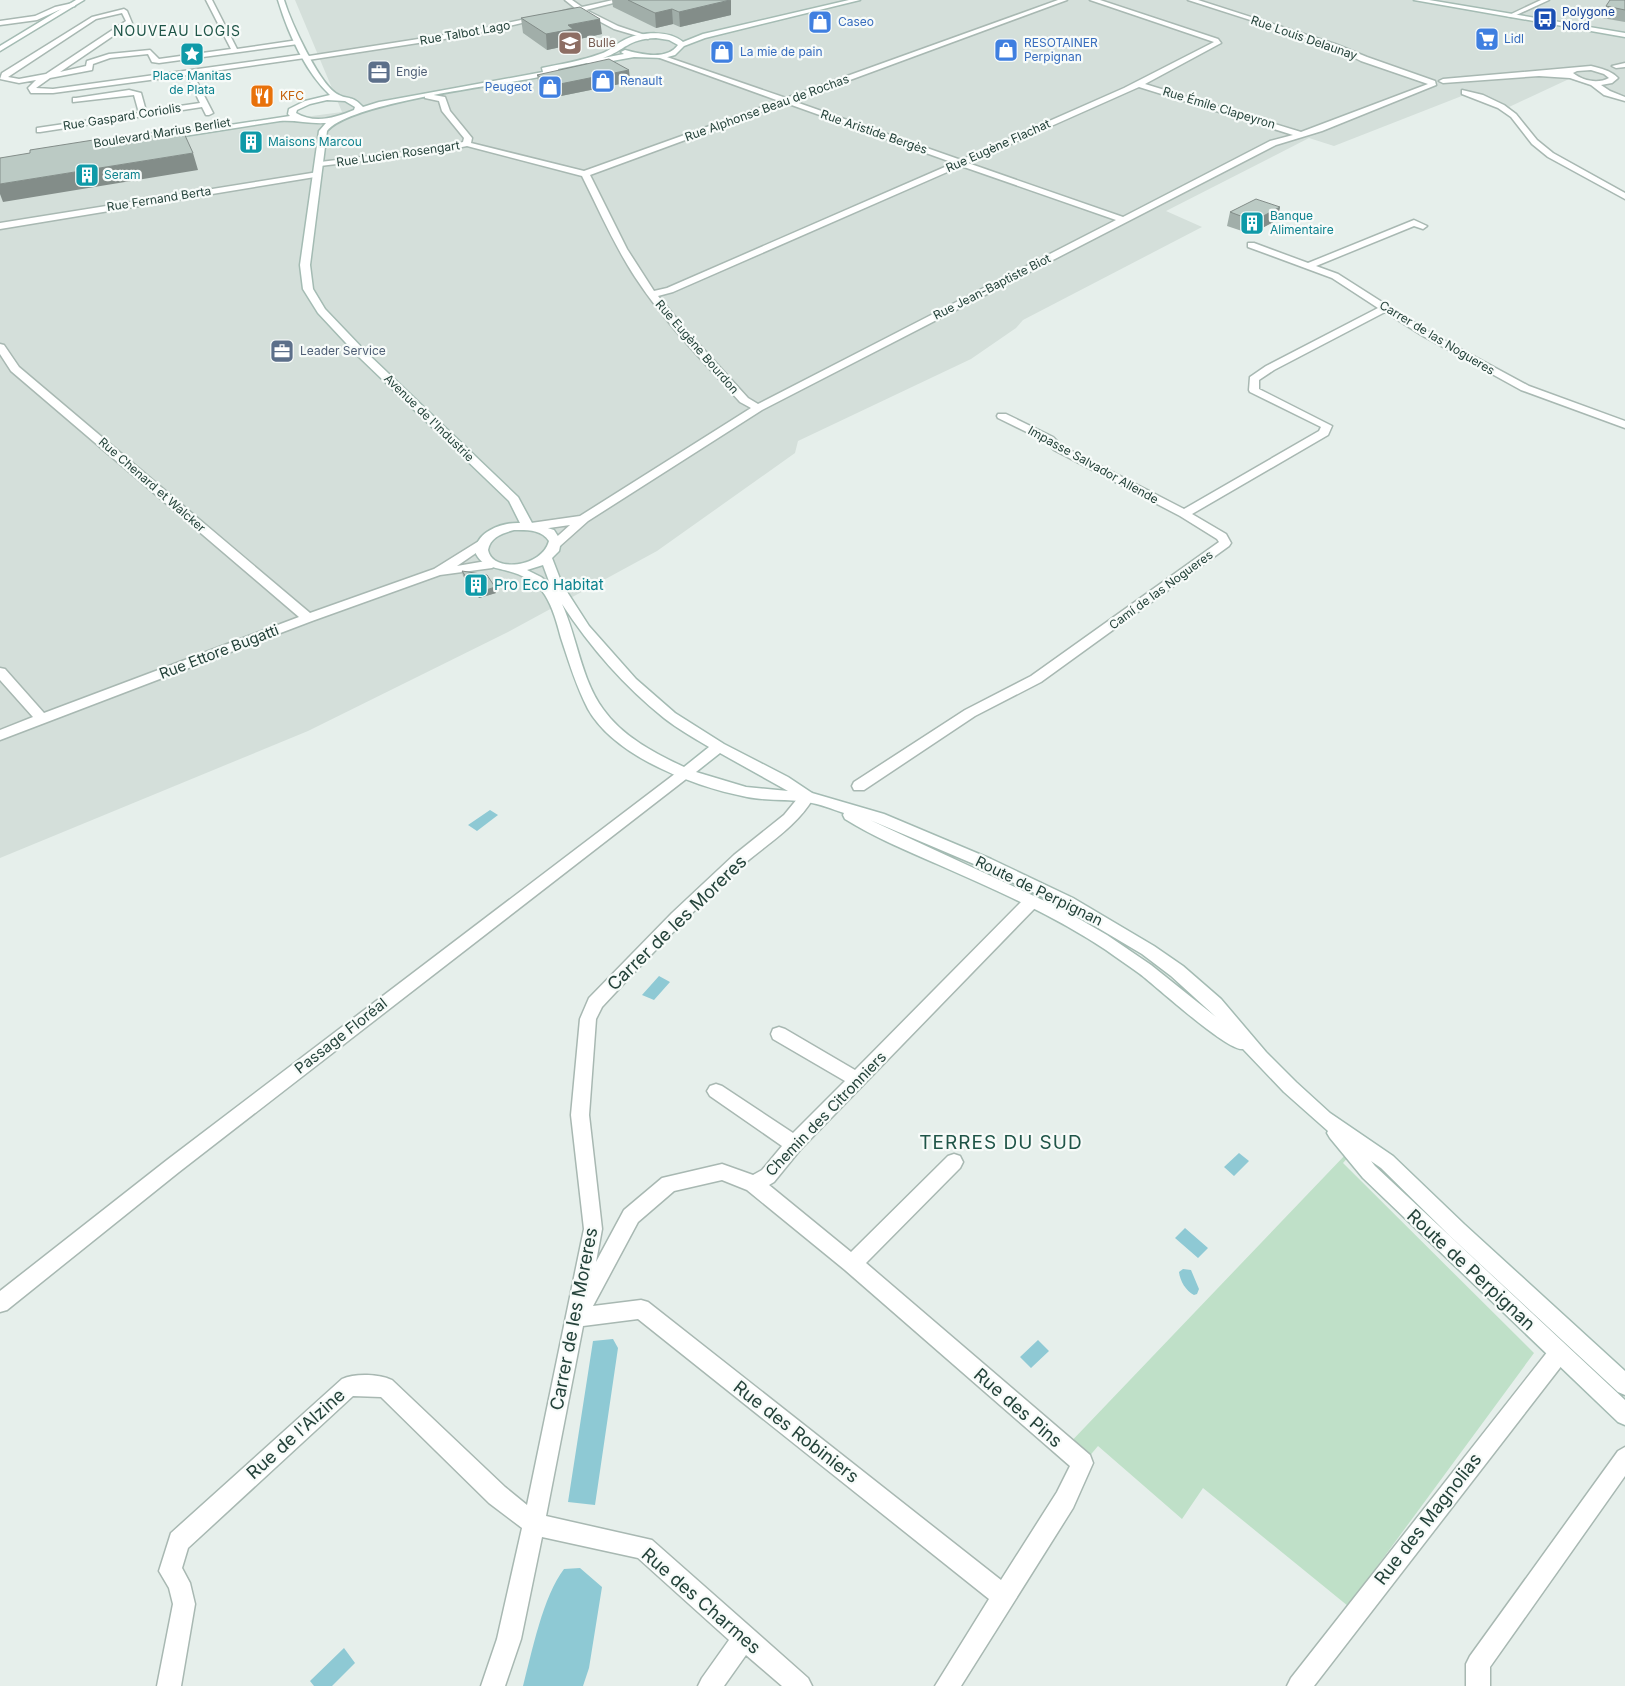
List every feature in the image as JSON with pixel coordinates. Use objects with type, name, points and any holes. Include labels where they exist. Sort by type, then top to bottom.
[{"type":"street","points":[[0,49],[81,0]]},
{"type":"street","points":[[209,0],[233,48]]},
{"type":"street","points":[[281,0],[284,12],[298,42],[324,83],[337,98]]},
{"type":"street","points":[[568,0],[628,37],[671,38],[693,35],[842,0]]},
{"type":"street","points":[[553,15],[622,0]]},
{"type":"street","points":[[310,121],[318,124],[323,131],[338,119],[373,105],[502,82],[617,57],[633,55],[659,56],[673,53],[680,50],[682,45],[702,36],[857,0]]},
{"type":"street","name":"Rue Alphonse Beau de Rochas","points":[[585,174],[1064,0]]},
{"type":"street","name":"Rue Eugène Flachat","points":[[652,294],[670,290],[960,163],[1138,84],[1218,43],[1216,40],[1093,0]]},
{"type":"street","name":"Rue Louis Delaunay","points":[[1191,0],[1333,45],[1364,59],[1437,84],[1457,87],[1465,92],[1484,98],[1508,111],[1545,152],[1625,196]]},
{"type":"street","points":[[1417,0],[1625,35]]},
{"type":"street","points":[[1510,16],[1546,0]]},
{"type":"street","points":[[37,18],[57,8],[73,5]]},
{"type":"street","points":[[48,76],[130,22],[124,11],[94,18],[3,76],[11,81],[48,76],[89,68],[90,63]]},
{"type":"street","name":"Rue Talbot Lago","points":[[48,76],[40,80],[32,88],[34,91],[53,92],[307,57],[470,33],[544,17]]},
{"type":"street","points":[[0,23],[37,18],[50,19]]},
{"type":"street","points":[[28,19],[29,22],[40,25]]},
{"type":"street","points":[[313,100],[337,98],[351,100],[379,99],[487,82],[593,59],[621,48],[628,37]]},
{"type":"street","points":[[671,38],[682,45]]},
{"type":"street","points":[[60,69],[146,52],[159,61],[233,48],[298,42]]},
{"type":"street","points":[[621,48],[622,51],[633,55]]},
{"type":"street","points":[[673,53],[681,63]]},
{"type":"street","name":"Rue Aristide Bergès","points":[[659,56],[1123,220]]},
{"type":"street","points":[[76,59],[98,60]]},
{"type":"street","points":[[1457,87],[1476,79],[1570,73],[1582,68],[1596,69],[1625,65]]},
{"type":"street","points":[[1610,74],[1616,66]]},
{"type":"street","points":[[1591,82],[1603,83],[1614,78],[1610,74],[1596,69]]},
{"type":"street","name":"Rue Gaspard Coriolis","points":[[189,72],[209,113]]},
{"type":"street","points":[[1570,73],[1591,82],[1607,93],[1623,98]]},
{"type":"street","name":"Rue Jean-Baptiste Biot","points":[[556,543],[584,519],[758,408],[1273,143],[1319,129],[1437,84],[1476,79]]},
{"type":"street","points":[[313,100],[324,93],[324,83]]},
{"type":"street","points":[[1603,83],[1602,86],[1623,98]]},
{"type":"street","name":"Rue Émile Clapeyron","points":[[1138,84],[1300,134]]},
{"type":"street","points":[[72,89],[79,112],[129,92],[137,93],[143,114]]},
{"type":"street","name":"Rue Lucien Rosengart","points":[[319,169],[467,144],[468,138],[446,111],[442,99],[428,96]]},
{"type":"street","name":"Boulevard Marius Berliet","points":[[310,121],[297,118],[280,119],[77,149],[256,119],[293,109],[300,104],[313,100]]},
{"type":"street","points":[[351,100],[357,103],[359,107],[357,111]]},
{"type":"street","name":"Rue Gaspard Coriolis","points":[[40,130],[79,112],[143,114],[204,105]]},
{"type":"street","points":[[293,109],[292,114],[297,118]]},
{"type":"street","points":[[310,121],[338,119]]},
{"type":"street","name":"Avenue de l'Industrie","points":[[323,131],[305,265],[308,289],[321,312],[498,486],[514,499],[531,526]]},
{"type":"street","points":[[467,144],[585,174]]},
{"type":"street","name":"Rue Fernand Berta","points":[[0,226],[319,169]]},
{"type":"street","name":"Rue Eugène Bourdon","points":[[585,174],[628,258],[652,294],[672,321],[744,400],[758,408]]},
{"type":"street","points":[[1308,266],[1414,223],[1423,226]]},
{"type":"street","name":"Carrer de las Nogueres","points":[[1251,245],[1347,282],[1385,308],[1473,361],[1525,388],[1625,425]]},
{"type":"street","points":[[1184,514],[1324,432],[1327,426],[1254,390],[1254,379],[1270,368],[1385,308]]},
{"type":"street","name":"Rue Chenard et Walcker","points":[[0,348],[15,369],[308,618]]},
{"type":"street","name":"Impasse Salvador Allende","points":[[1002,416],[1049,439],[1058,448],[1184,514]]},
{"type":"street","name":"Avenue de l'Industrie","points":[[498,486],[507,501],[508,515],[506,522],[499,530]]},
{"type":"street","name":"Camí de las Nogueres","points":[[859,786],[970,713],[1044,674],[1225,542],[1222,537],[1184,514]]},
{"type":"street","name":"Rue Jean-Baptiste Biot","points":[[531,526],[584,519]]},
{"type":"street","points":[[512,526],[531,526],[546,530],[553,536],[556,543],[554,551],[547,558],[526,567],[513,568],[492,564],[484,558],[481,551],[482,544],[489,536],[499,530],[512,526]]},
{"type":"street","name":"Rue Ettore Bugatti","points":[[438,572],[482,544]]},
{"type":"street","name":"Route de Perpignan","points":[[547,558],[556,584],[584,628],[632,682],[670,716],[718,747],[783,781],[806,797]]},
{"type":"street","name":"Rue Ettore Bugatti","points":[[0,735],[308,618],[438,572],[492,564]]},
{"type":"street","name":"Route de Perpignan","points":[[513,568],[537,580],[548,590],[559,611],[584,684],[597,710],[616,731],[640,749],[685,773],[708,782],[746,792],[806,797],[879,818],[1045,891],[1102,921],[1148,950],[1177,972],[1214,1004],[1260,1057],[1324,1118],[1368,1172],[1597,1387],[1625,1416]]},
{"type":"street","points":[[0,672],[42,719]]},
{"type":"street","name":"Passage Floréal","points":[[0,1303],[173,1166],[718,747]]},
{"type":"street","name":"Carrer de les Moreres","points":[[493,1686],[509,1639],[593,1229],[580,1115],[588,1019],[595,1003],[674,920],[730,866],[776,833],[796,814],[806,797]]},
{"type":"street","name":"Route de Perpignan","points":[[836,806],[872,829],[992,882],[1056,913],[1145,969],[1202,1016],[1260,1057]]},
{"type":"street","name":"Chemin des Citronniers","points":[[575,1318],[631,1216],[669,1184],[722,1172],[754,1184],[768,1176],[794,1144],[1031,902]]},
{"type":"street","points":[[778,1034],[858,1080]]},
{"type":"street","points":[[716,1091],[794,1144]]},
{"type":"street","name":"Route de Perpignan","points":[[1324,1118],[1387,1162],[1457,1230],[1625,1385]]},
{"type":"street","points":[[852,1264],[954,1162]]},
{"type":"street","name":"Rue des Pins","points":[[754,1184],[852,1264],[1082,1463],[1065,1500],[947,1686]]},
{"type":"street","name":"Rue des Robiniers","points":[[575,1318],[641,1310],[1003,1596]]},
{"type":"street","name":"Rue des Magnolias","points":[[1299,1686],[1559,1353]]},
{"type":"street","name":"Rue de l'Alzine","points":[[169,1686],[184,1604],[179,1583],[170,1571],[179,1541],[349,1386],[385,1388],[497,1495],[534,1524]]},
{"type":"street","points":[[1597,1387],[1625,1407]]},
{"type":"street","points":[[1478,1686],[1478,1664],[1625,1458]]},
{"type":"street","name":"Rue des Charmes","points":[[534,1524],[644,1548],[800,1686]]},
{"type":"street","points":[[710,1686],[744,1638]]},
{"type":"shaded area","points":[[295,0],[1625,0],[1625,98],[1569,79],[1509,107],[1491,98],[1472,92],[1334,146],[1309,138],[1166,211],[1202,227],[1023,320],[1016,328],[971,359],[798,441],[795,453],[657,551],[508,632],[308,731],[0,858],[0,158],[342,112]]},
{"type":"green space","points":[[1347,1153],[1351,1154],[1343,1163],[1534,1353],[1348,1606],[1203,1488],[1182,1519],[1098,1446],[1082,1465],[1064,1449]]},
{"type":"water","points":[[490,810],[498,815],[477,831],[468,825]]},
{"type":"water","points":[[659,976],[670,982],[654,1000],[642,995]]},
{"type":"water","points":[[1239,1153],[1249,1161],[1234,1176],[1224,1167]]},
{"type":"water","points":[[1185,1228],[1208,1248],[1198,1258],[1175,1238]]},
{"type":"water","points":[[1183,1269],[1191,1270],[1199,1289],[1197,1294],[1191,1293],[1182,1282],[1179,1272]]},
{"type":"water","points":[[613,1339],[618,1348],[595,1505],[568,1502],[593,1341]]},
{"type":"water","points":[[1038,1340],[1049,1351],[1031,1368],[1020,1357]]},
{"type":"water","points":[[580,1568],[602,1587],[589,1668],[583,1686],[523,1686],[539,1625],[550,1594],[564,1569]]},
{"type":"water","points":[[344,1648],[355,1663],[332,1686],[314,1686],[310,1681]]},
{"type":"building","points":[[628,0],[730,0],[679,12],[672,9],[655,13]]},
{"type":"building","points":[[1610,0],[1625,0],[1625,10],[1606,6]]},
{"type":"building","points":[[580,7],[600,19],[568,25],[573,29],[546,34],[521,18]]},
{"type":"building","points":[[609,59],[629,70],[555,85],[537,75]]},
{"type":"building","points":[[183,131],[193,153],[0,184],[0,158],[30,153],[30,150],[106,138],[108,143]]},
{"type":"building","points":[[1256,199],[1280,207],[1254,221],[1230,212]]},
{"type":"building","points":[[462,571],[487,575],[495,587],[477,593]]},
{"type":"place","name":"Polygone Nord","points":[[1545,19]]},
{"type":"place","name":"Caseo","points":[[820,22]]},
{"type":"place","name":"Lidl","points":[[1487,39]]},
{"type":"place","name":"Bulle","points":[[570,43]]},
{"type":"place","name":"RESOTAINER Perpignan","points":[[1006,50]]},
{"type":"place","name":"La mie de pain","points":[[722,52]]},
{"type":"place","name":"Place Manitas de Plata","points":[[192,54]]},
{"type":"place","name":"Engie","points":[[379,72]]},
{"type":"place","name":"Renault","points":[[603,81]]},
{"type":"place","name":"Peugeot","points":[[550,87]]},
{"type":"place","name":"KFC","points":[[262,96]]},
{"type":"place","name":"Maisons Marcou","points":[[251,142]]},
{"type":"place","name":"Seram","points":[[87,175]]},
{"type":"place","name":"Banque Alimentaire","points":[[1252,223]]},
{"type":"place","name":"Leader Service","points":[[282,351]]},
{"type":"place","name":"Pro Eco Habitat","points":[[476,585]]},
{"type":"district","name":"NOUVEAU LOGIS","points":[[177,31]]},
{"type":"district","name":"TERRES DU SUD","points":[[1001,1142]]}]
